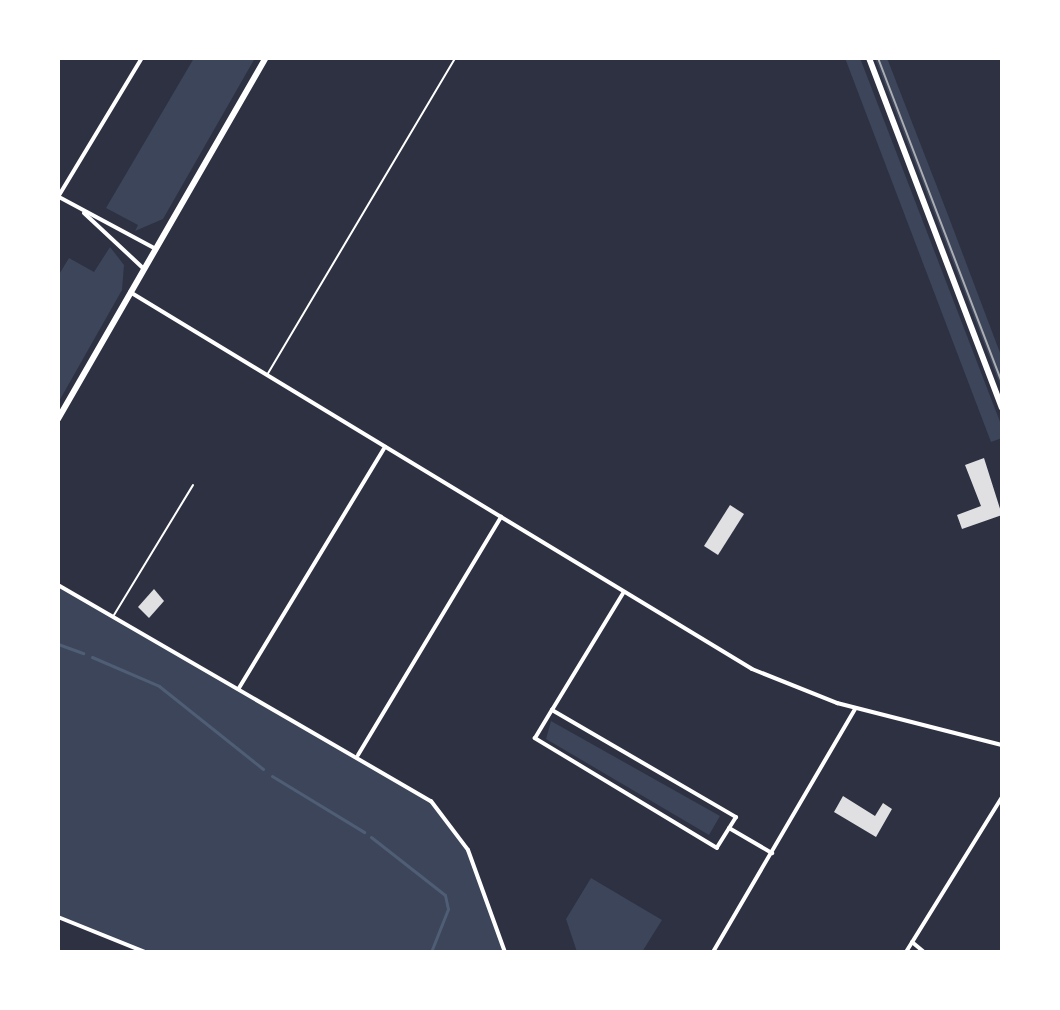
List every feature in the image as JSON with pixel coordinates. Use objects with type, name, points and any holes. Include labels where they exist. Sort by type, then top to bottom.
[{"type":"main road","points":[[58,419],[266,58]]},
{"type":"main road","points":[[869,58],[1002,408]]},
{"type":"street","points":[[142,58],[58,197],[156,249]]},
{"type":"street","points":[[83,211],[144,269]]},
{"type":"street","points":[[130,292],[761,674],[855,709],[1002,745]]},
{"type":"street","points":[[239,689],[385,447]]},
{"type":"street","points":[[358,755],[501,517]]},
{"type":"street","points":[[58,585],[358,755],[449,818],[505,952]]},
{"type":"street","points":[[552,710],[736,817],[717,848],[535,738],[623,592]]},
{"type":"street","points":[[713,952],[855,709]]},
{"type":"street","points":[[906,952],[1002,797]]},
{"type":"street","points":[[729,828],[772,854]]},
{"type":"street","points":[[58,917],[145,952]]},
{"type":"street","points":[[912,942],[924,952]]},
{"type":"lane","points":[[266,376],[455,58]]},
{"type":"lane","points":[[114,616],[193,485]]},
{"type":"shaded area","points":[[194,58],[255,58],[163,219],[135,231],[138,225],[106,208]]},
{"type":"shaded area","points":[[845,58],[860,58],[1002,427],[1002,438],[991,442]]},
{"type":"shaded area","points":[[875,58],[887,58],[948,215],[1002,358],[1002,390]]},
{"type":"shaded area","points":[[110,247],[124,265],[122,290],[58,403],[58,276],[69,258],[94,272]]},
{"type":"shaded area","points":[[58,585],[431,801],[468,850],[505,952],[145,952],[58,917]]},
{"type":"shaded area","points":[[551,721],[720,816],[709,835],[546,739]]},
{"type":"shaded area","points":[[591,878],[662,920],[642,952],[577,952],[566,919]]},
{"type":"building","points":[[984,458],[1002,515],[962,529],[957,515],[981,506],[965,465]]},
{"type":"building","points":[[730,505],[744,514],[718,555],[704,546]]},
{"type":"building","points":[[154,589],[164,601],[149,618],[138,607]]},
{"type":"building","points":[[843,796],[875,816],[883,803],[892,809],[876,837],[834,812]]},
{"type":"waterway","points":[[58,644],[83,653]]},
{"type":"waterway","points":[[92,657],[159,686],[263,769]]},
{"type":"waterway","points":[[272,776],[364,832]]},
{"type":"waterway","points":[[371,837],[445,895],[448,909],[431,952]]},
{"type":"tram line","points":[[878,58],[1002,383]]}]
